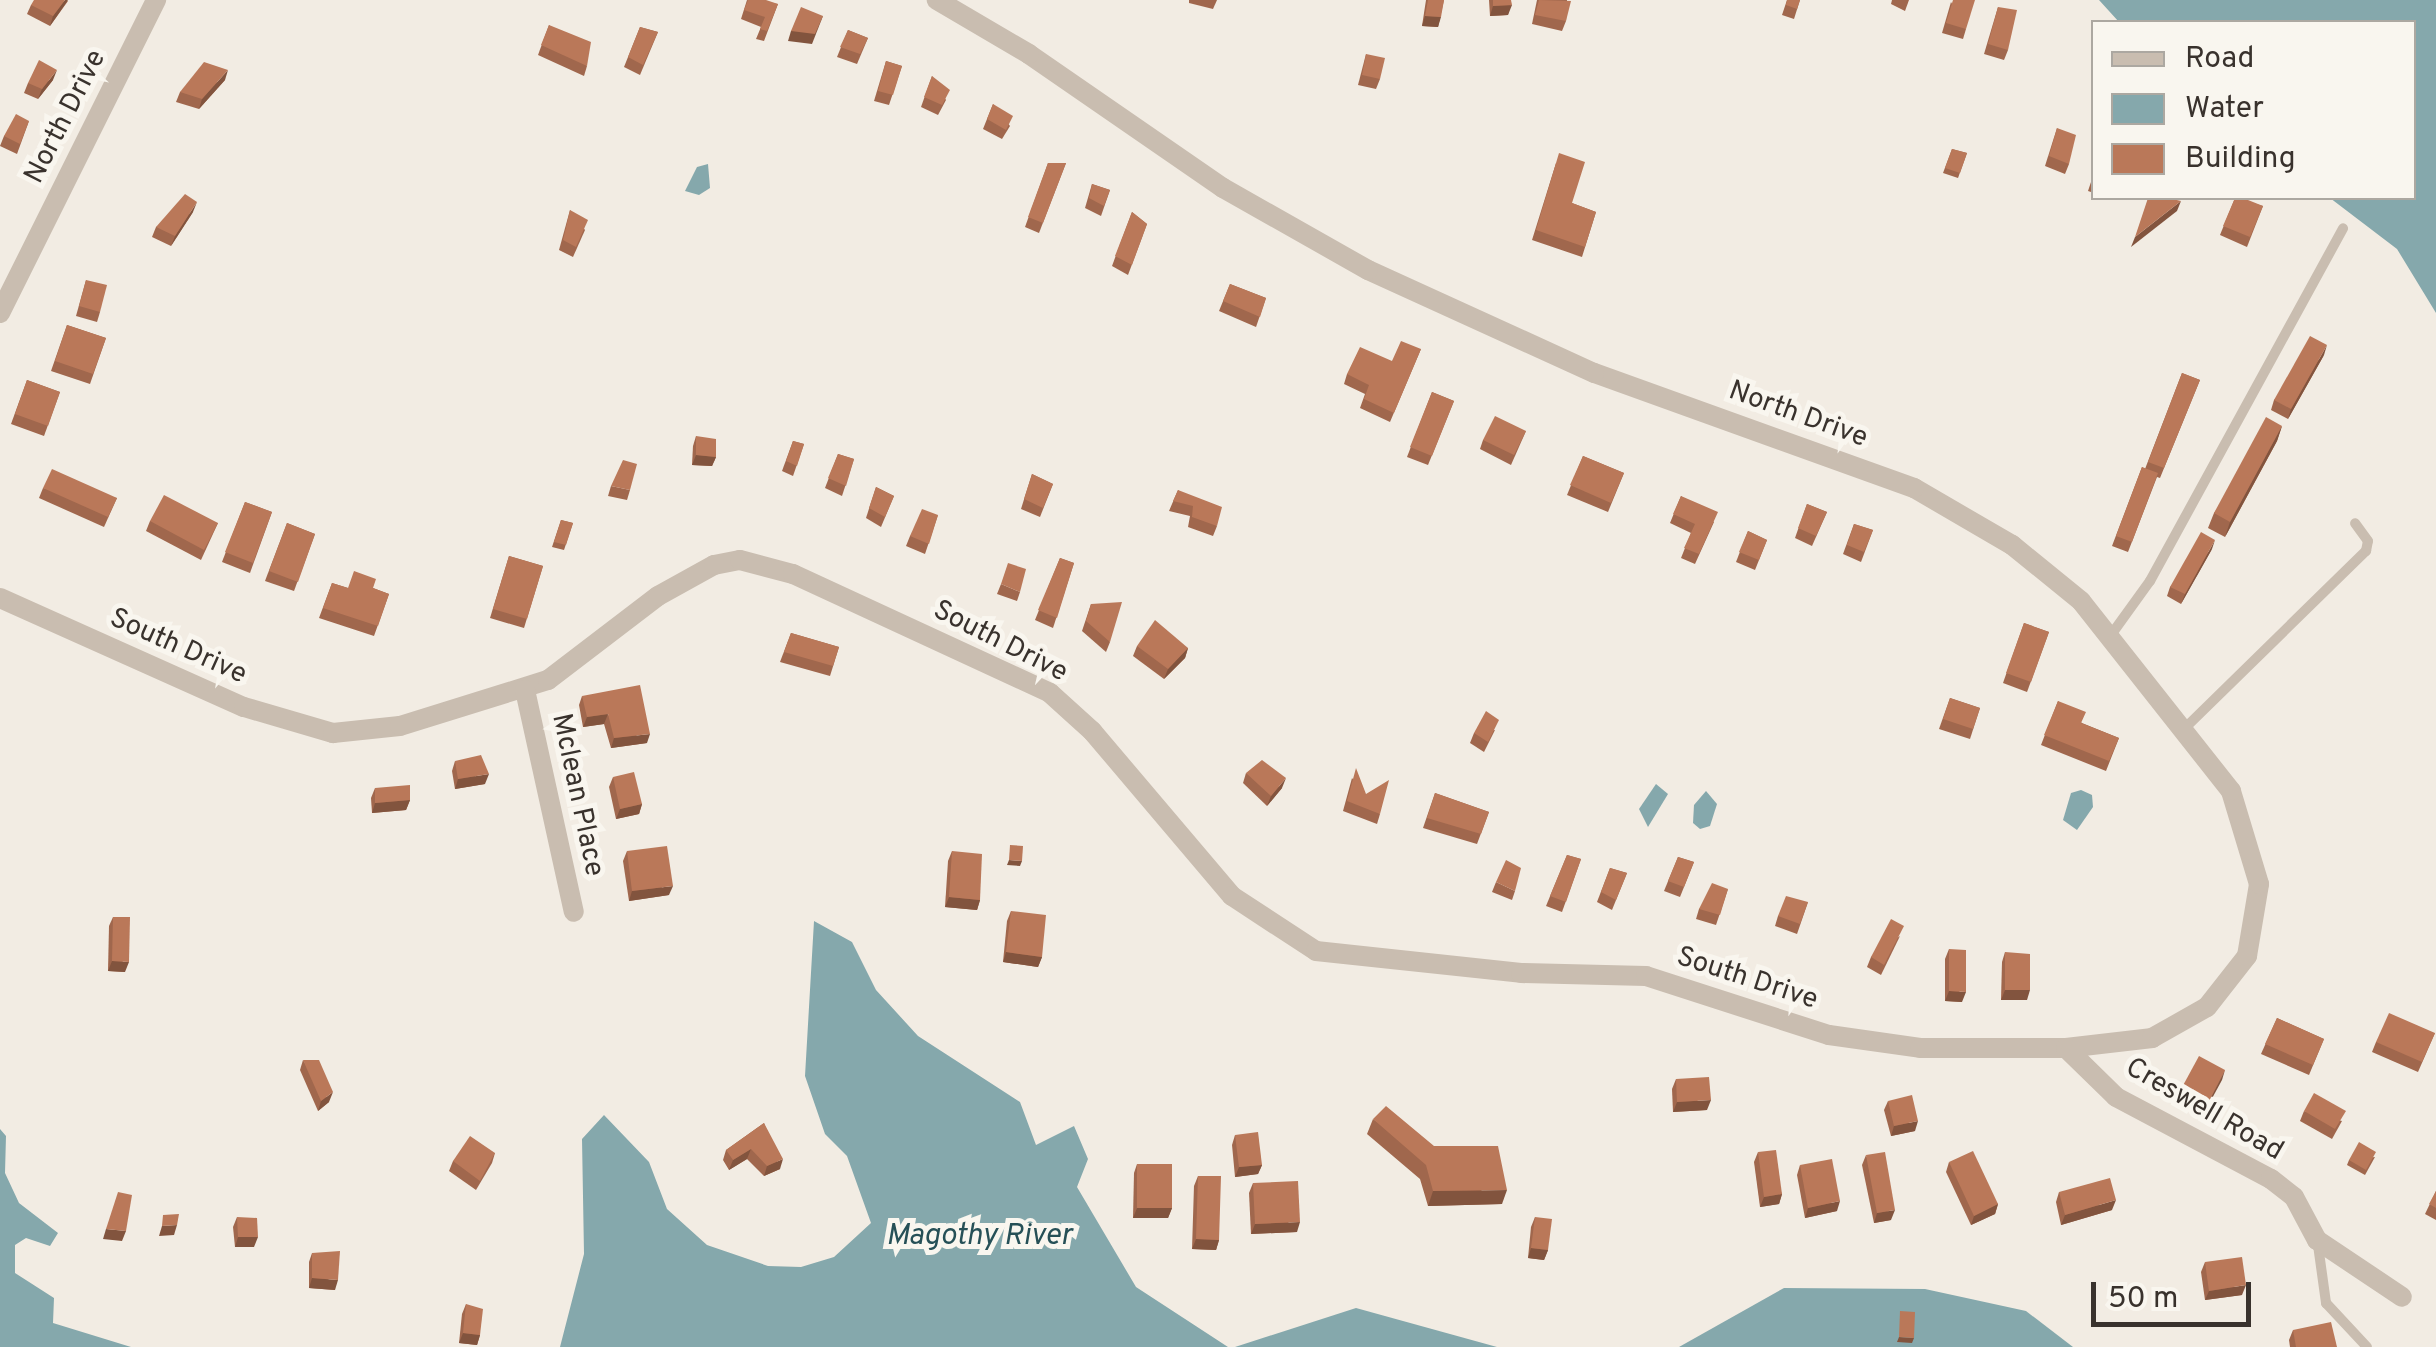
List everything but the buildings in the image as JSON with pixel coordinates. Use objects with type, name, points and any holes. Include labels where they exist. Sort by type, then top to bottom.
[{"type":"street","name":"North Drive","points":[[0,312],[156,0]]},
{"type":"street","name":"North Drive","points":[[937,0],[1039,61],[1223,188],[1368,270],[1594,372],[1914,488],[2012,545],[2080,601],[2111,635],[2231,791],[2259,884],[2247,956],[2207,1007],[2152,1038],[2066,1048]]},
{"type":"street","name":"South Drive","points":[[0,598],[244,708],[333,734],[400,726],[525,690],[600,646],[685,580],[740,560],[766,565],[1050,693],[1092,731],[1232,896],[1316,951],[1527,974],[1646,976],[1829,1034],[1920,1048],[2066,1048]]},
{"type":"street","name":"Mclean Place","points":[[525,690],[574,912]]},
{"type":"street","name":"Creswell Road","points":[[2066,1048],[2116,1097],[2272,1179],[2294,1197],[2317,1240],[2402,1297]]},
{"type":"lane","points":[[2111,635],[2150,581],[2343,228]]},
{"type":"lane","points":[[2184,729],[2366,550],[2368,540],[2355,524]]},
{"type":"lane","points":[[2317,1240],[2326,1303],[2367,1347]]},
{"type":"water","points":[[2099,0],[2436,0],[2436,313],[2397,249],[2333,200],[2416,200],[2416,20],[2117,20]]},
{"type":"water","points":[[708,164],[710,188],[699,195],[685,191],[697,167]]},
{"type":"water","points":[[1656,784],[1668,794],[1648,827],[1639,809]]},
{"type":"water","points":[[2081,790],[2092,795],[2093,807],[2077,830],[2063,820],[2071,793]]},
{"type":"water","points":[[1706,791],[1717,804],[1710,826],[1700,829],[1693,823],[1694,805]]},
{"type":"water","name":"Magothy River","points":[[814,921],[852,942],[876,990],[918,1036],[1020,1102],[1036,1145],[1074,1126],[1088,1159],[1077,1187],[1136,1287],[1228,1347],[560,1347],[584,1254],[582,1139],[604,1115],[649,1162],[667,1209],[707,1245],[768,1266],[801,1267],[834,1257],[871,1223],[847,1156],[825,1134],[805,1076]]},
{"type":"water","points":[[0,1129],[6,1136],[5,1173],[19,1203],[58,1233],[50,1246],[26,1238],[15,1245],[15,1273],[54,1298],[53,1323],[131,1347],[0,1347]]},
{"type":"water","points":[[1784,1288],[1925,1289],[2026,1311],[2073,1347],[1679,1347]]},
{"type":"water","points":[[1356,1308],[1497,1347],[1235,1347]]}]
